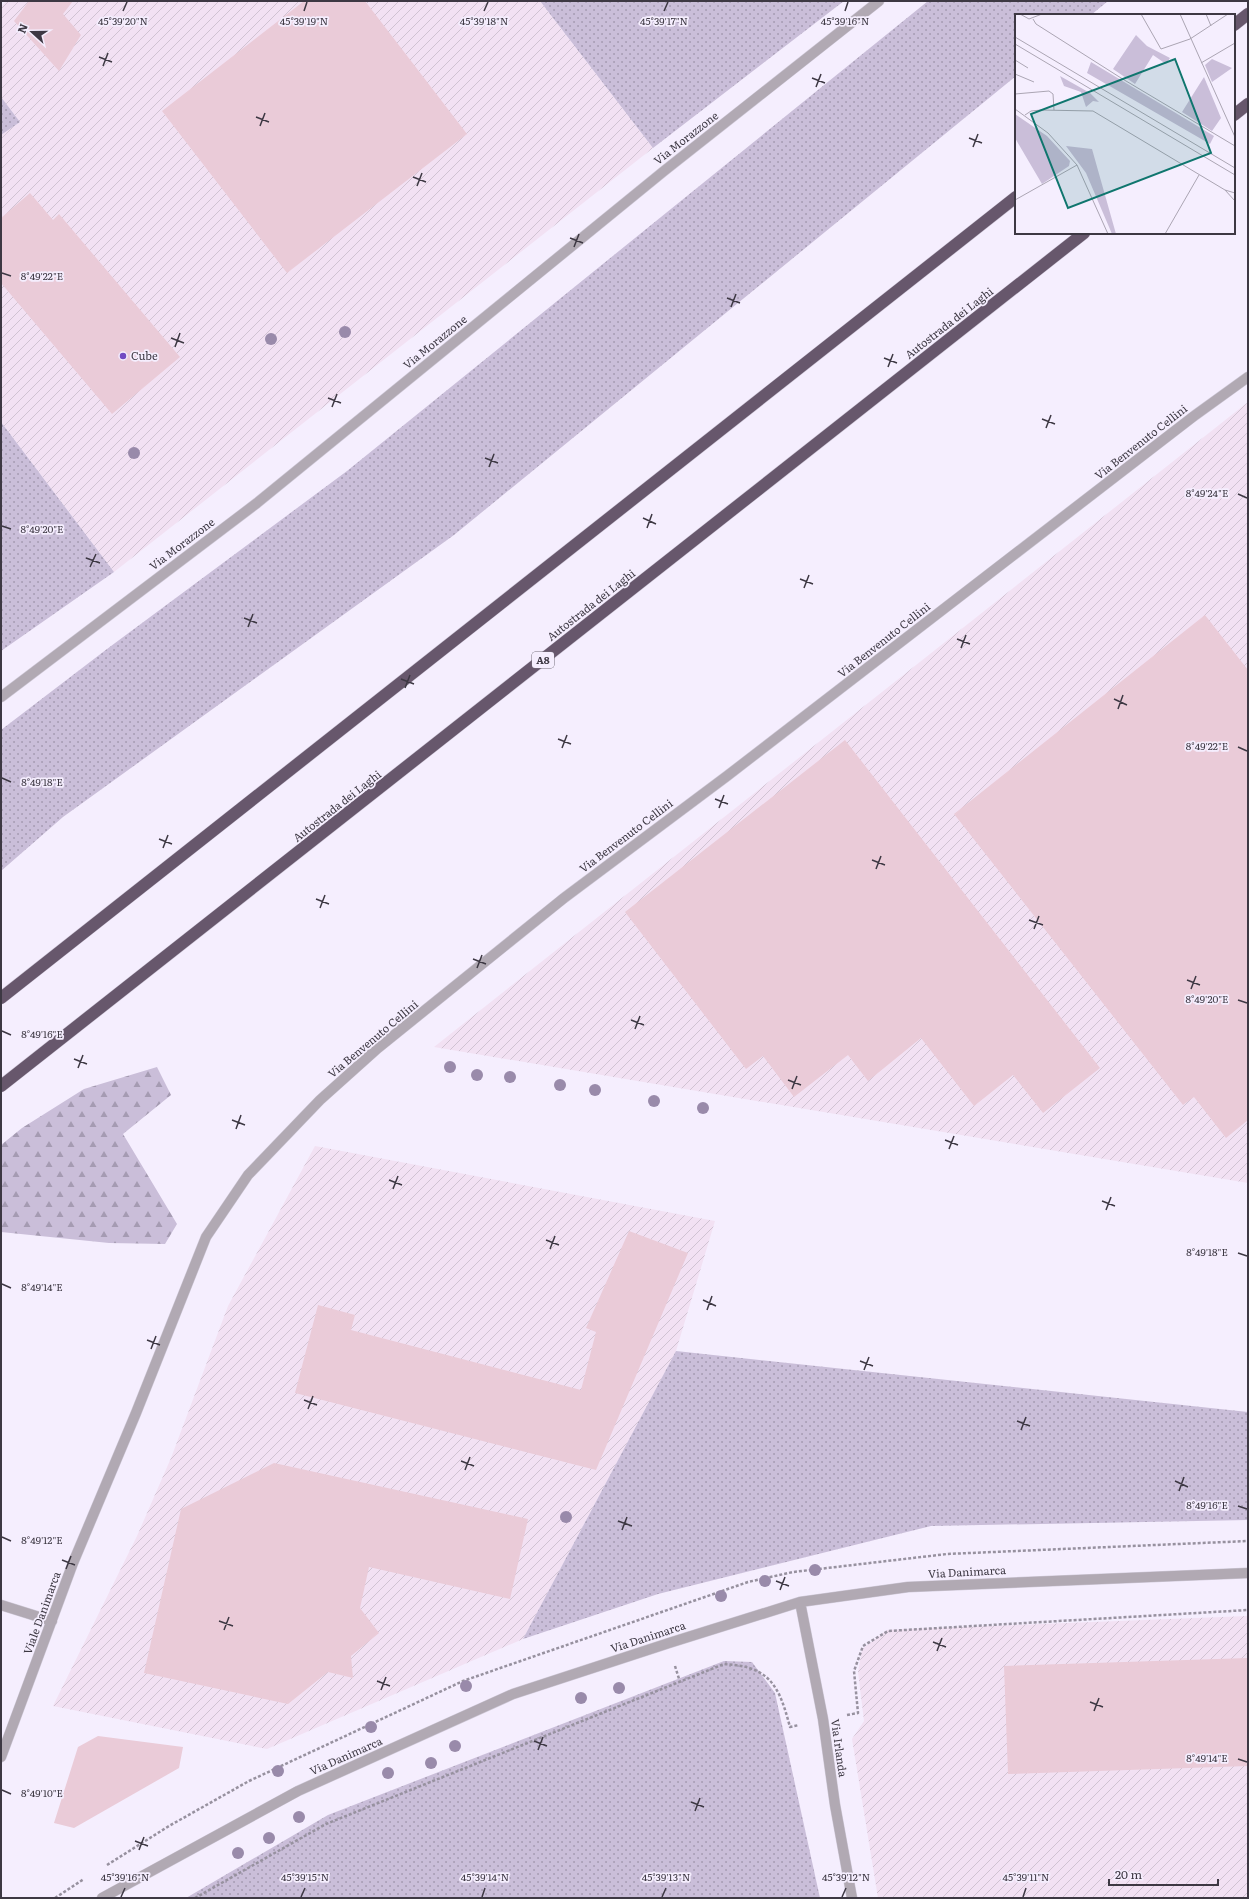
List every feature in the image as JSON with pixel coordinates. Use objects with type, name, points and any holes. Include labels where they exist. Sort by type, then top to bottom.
[{"type":"highway","points":[[1235,24],[1248,14]]},
{"type":"highway","points":[[1235,114],[1248,104]]},
{"type":"highway","points":[[1,998],[1015,198]]},
{"type":"highway","name":"Autostrada dei Laghi","points":[[1,1086],[1083,234]]},
{"type":"street","name":"Via Morazzone","points":[[1,697],[256,503],[664,171],[879,1]]},
{"type":"street","name":"Via Benvenuto Cellini","points":[[136,1413],[206,1237],[248,1174],[320,1100],[378,1048],[564,898],[727,776],[1182,426],[1248,377]]},
{"type":"street","name":"Viale Danimarca","points":[[1,1757],[73,1563],[136,1413]]},
{"type":"street","name":"Via Danimarca","points":[[102,1898],[298,1790],[513,1694],[669,1642],[800,1602],[908,1587],[1248,1573]]},
{"type":"street","name":"Via Irlanda","points":[[800,1602],[823,1719],[852,1898]]},
{"type":"street","points":[[1,1605],[52,1621]]},
{"type":"path","points":[[858,1713],[854,1671],[863,1646],[888,1631],[1248,1610]]},
{"type":"path","points":[[195,1898],[326,1824],[724,1664],[750,1668],[771,1679],[781,1696],[790,1727]]},
{"type":"shaded area","points":[[6,1],[540,1],[653,148],[114,572],[1,422],[1,135],[20,122],[1,97],[1,7]]},
{"type":"shaded area","points":[[1248,402],[1248,1183],[434,1047]]},
{"type":"shaded area","points":[[315,1146],[715,1221],[676,1351],[523,1639],[267,1749],[53,1706],[137,1536],[171,1458],[228,1306]]},
{"type":"shaded area","points":[[1248,1616],[1248,1898],[878,1898],[852,1739],[864,1721],[858,1672],[862,1649],[887,1630]]},
{"type":"green space","points":[[540,1],[844,1],[653,148]]},
{"type":"green space","points":[[928,1],[1108,1],[1092,14],[1015,14],[1015,77],[454,535],[63,817],[1,871],[1,730],[107,649],[347,471]]},
{"type":"green space","points":[[1,97],[20,122],[1,135]]},
{"type":"green space","points":[[1,422],[114,572],[1,651]]},
{"type":"green space","points":[[157,1067],[171,1095],[123,1134],[177,1224],[165,1244],[109,1243],[1,1232],[1,1145],[22,1128],[84,1089]]},
{"type":"green space","points":[[676,1351],[1248,1412],[1248,1520],[931,1526],[658,1594],[523,1639]]},
{"type":"green space","points":[[724,1661],[752,1662],[775,1693],[820,1898],[186,1898],[328,1815]]},
{"type":"building","points":[[29,1],[73,1],[63,14],[81,35],[59,71],[14,21]]},
{"type":"building","points":[[304,1],[365,1],[467,134],[287,273],[162,111]]},
{"type":"building","points":[[30,193],[53,220],[59,214],[180,357],[112,414],[1,283],[1,218]]},
{"type":"building","points":[[1205,615],[1248,670],[1248,1120],[1226,1138],[1194,1097],[1183,1105],[954,814]]},
{"type":"building","points":[[845,740],[1100,1068],[1043,1113],[1013,1075],[974,1106],[921,1038],[868,1081],[848,1055],[794,1097],[763,1056],[746,1069],[625,912]]},
{"type":"building","points":[[629,1231],[688,1253],[596,1470],[295,1393],[318,1305],[355,1315],[351,1330],[581,1390],[596,1332],[586,1328]]},
{"type":"building","points":[[274,1463],[528,1519],[510,1599],[369,1567],[360,1608],[379,1633],[351,1656],[353,1678],[328,1672],[288,1704],[144,1673],[181,1509]]},
{"type":"building","points":[[1248,1658],[1248,1766],[1008,1774],[1004,1666]]},
{"type":"building","points":[[98,1736],[183,1747],[179,1768],[74,1828],[54,1823],[78,1747]]},
{"type":"place","name":"Cube","points":[[123,356]]}]
